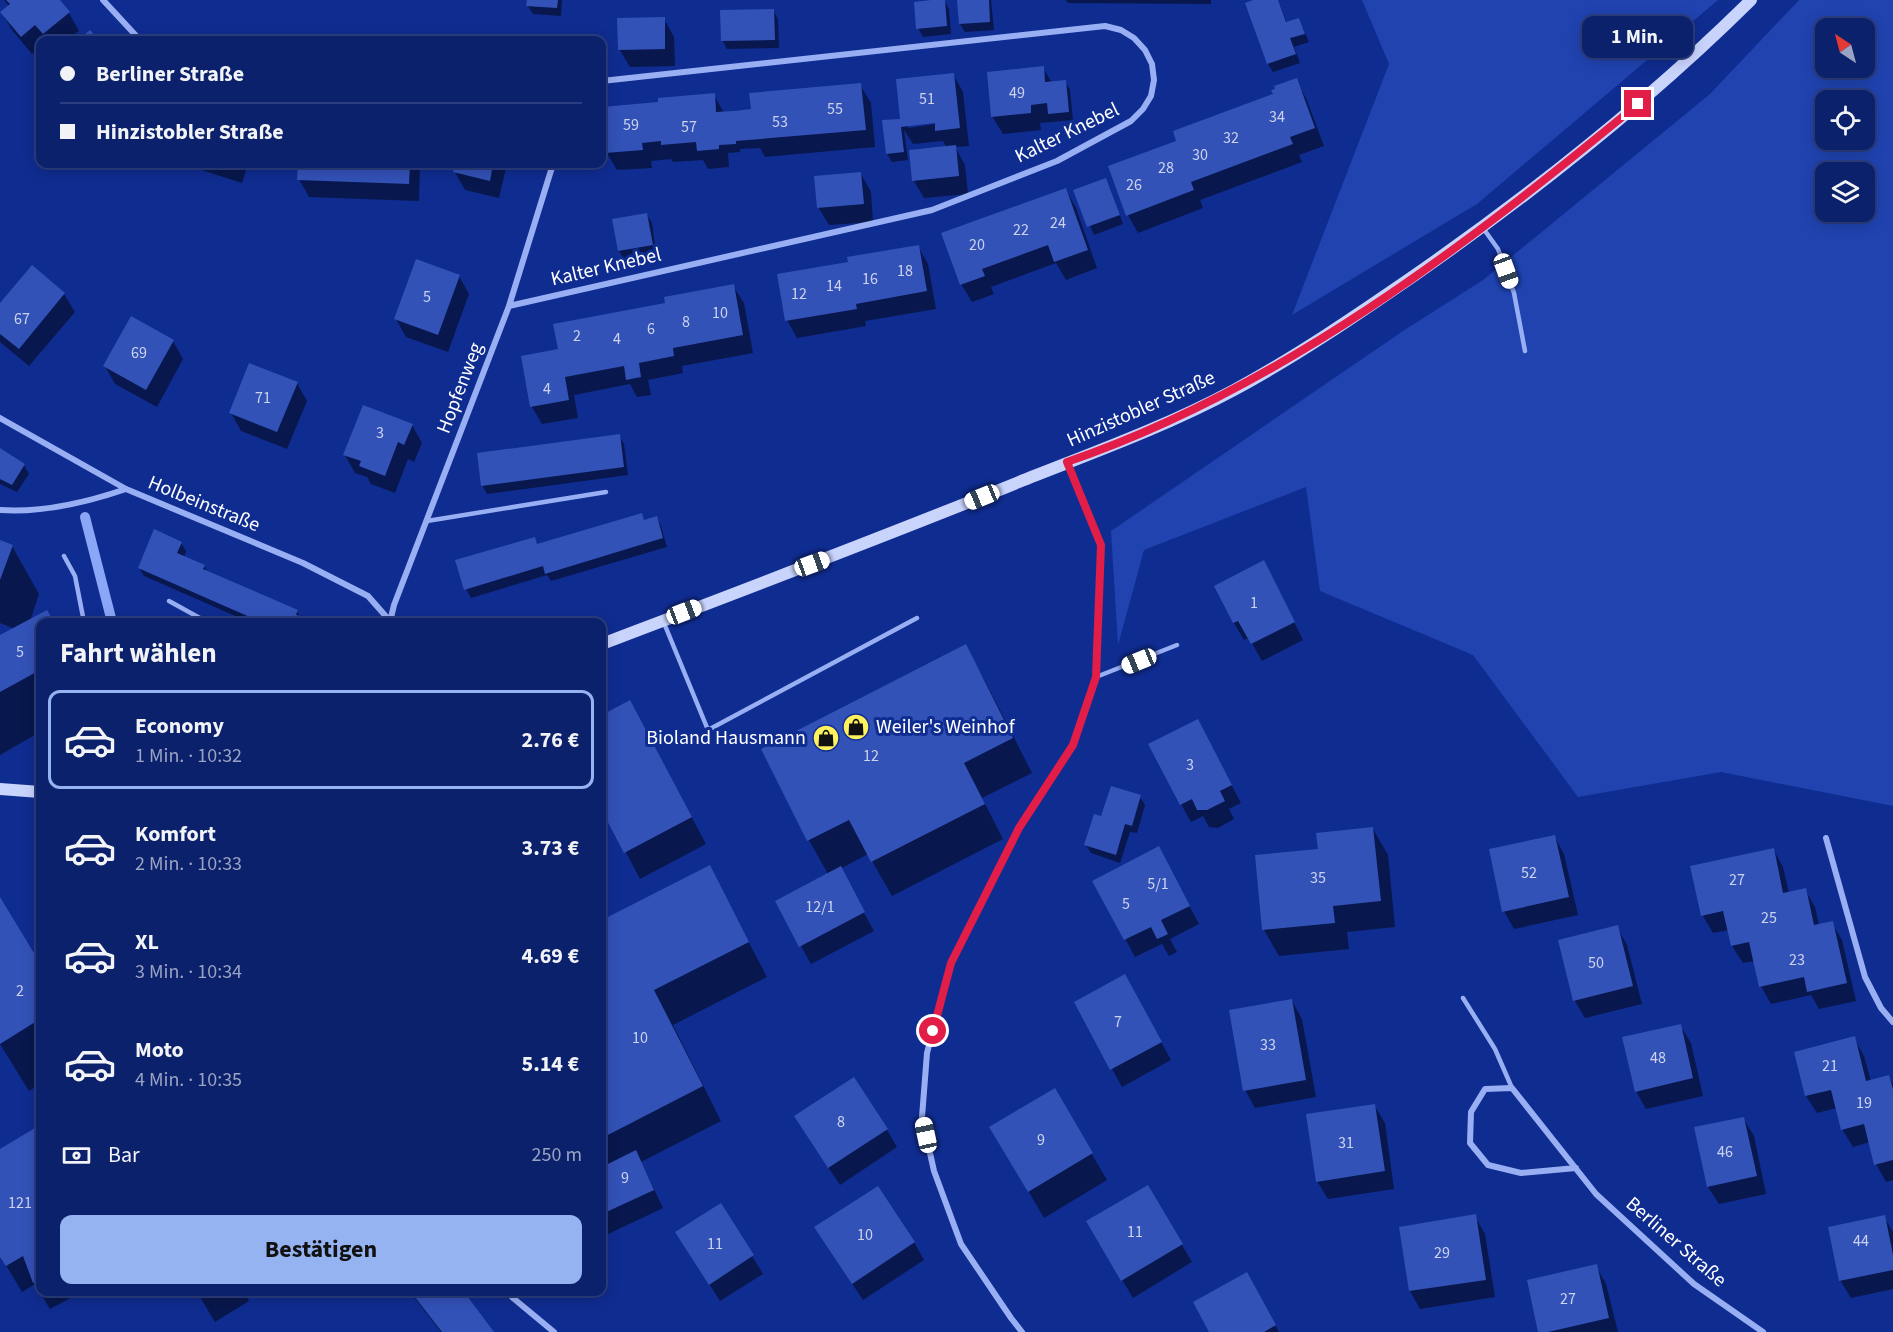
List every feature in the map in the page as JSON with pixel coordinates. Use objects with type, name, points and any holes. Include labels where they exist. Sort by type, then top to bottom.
[{"type":"street","points":[[103,0],[136,36]]},
{"type":"street","name":"Hinzistobler Straße","points":[[606,642],[876,540],[1150,430],[1235,389],[1353,318],[1483,228],[1638,104],[1751,0]]},
{"type":"street","name":"Kalter Knebel","points":[[509,306],[932,210],[1057,161],[1131,121],[1143,109],[1151,96],[1154,80],[1152,64],[1145,50],[1134,38],[1121,30],[1105,27],[606,81]]},
{"type":"street","name":"Hopfenweg","points":[[391,618],[509,306],[552,168]]},
{"type":"street","name":"Holbeinstraße","points":[[0,418],[126,489],[303,563],[368,596],[387,618]]},
{"type":"street","points":[[1022,1332],[961,1244],[934,1171],[922,1117],[927,1053],[951,963],[1019,828],[1073,745],[1096,677],[1101,545],[1067,462]]},
{"type":"street","points":[[0,510],[20,511],[84,503],[126,489]]},
{"type":"street","points":[[0,789],[36,792]]},
{"type":"street","points":[[1826,838],[1865,976],[1881,1008],[1893,1022]]},
{"type":"street","points":[[1512,1088],[1485,1089],[1471,1112],[1470,1143],[1488,1164],[1521,1173],[1576,1168]]},
{"type":"street","name":"Berliner Straße","points":[[1512,1088],[1596,1194],[1694,1284],[1763,1332]]},
{"type":"street","points":[[511,1296],[554,1332]]},
{"type":"lane","points":[[1483,228],[1498,249],[1514,293],[1525,351]]},
{"type":"lane","points":[[427,521],[606,492]]},
{"type":"lane","points":[[64,556],[75,576],[83,618]]},
{"type":"lane","points":[[169,601],[200,618]]},
{"type":"lane","points":[[663,621],[708,730],[917,618]]},
{"type":"lane","points":[[1096,677],[1177,645]]},
{"type":"lane","points":[[1463,998],[1495,1049],[1512,1088]]},
{"type":"shaded area","points":[[1362,0],[1718,0],[1477,204],[1292,315],[1389,64]]},
{"type":"shaded area","points":[[1799,0],[1893,0],[1893,806],[1721,772],[1578,797],[1473,655],[1320,591],[1306,487],[1144,550],[1118,645],[1111,531],[1403,331],[1483,280],[1710,94]]},
{"type":"building","points":[[6,0],[60,0],[70,12],[43,34],[35,25],[21,37],[0,12],[10,4]]},
{"type":"building","points":[[527,0],[558,0],[557,8],[526,6]]},
{"type":"building","points":[[945,0],[947,26],[916,29],[914,2]]},
{"type":"building","points":[[957,0],[989,0],[990,22],[959,24]]},
{"type":"building","points":[[1253,0],[1278,0],[1286,22],[1299,18],[1305,34],[1290,38],[1296,54],[1267,64],[1245,3]]},
{"type":"building","points":[[774,9],[775,40],[721,41],[720,10]]},
{"type":"building","points":[[665,17],[665,49],[618,50],[617,18]]},
{"type":"building","points":[[90,30],[95,36],[83,36]]},
{"type":"building","points":[[1044,66],[1045,82],[1066,80],[1069,112],[1048,114],[1047,103],[1031,105],[1031,113],[991,117],[987,72]]},
{"type":"building","points":[[954,73],[960,128],[935,131],[935,123],[901,127],[904,152],[886,154],[882,120],[900,119],[896,79]]},
{"type":"building","points":[[1297,78],[1315,128],[1290,137],[1293,144],[1191,182],[1194,190],[1126,216],[1108,166],[1176,141],[1173,131],[1273,94],[1271,90],[1275,89],[1274,86]]},
{"type":"building","points":[[861,83],[866,130],[736,141],[736,144],[719,145],[719,149],[697,151],[696,142],[661,145],[661,141],[642,143],[643,150],[606,153],[606,107],[658,102],[658,98],[715,93],[716,112],[734,111],[751,109],[749,93]]},
{"type":"building","points":[[956,145],[959,176],[912,181],[909,150]]},
{"type":"building","points":[[298,168],[410,168],[409,184],[297,180]]},
{"type":"building","points":[[454,168],[492,168],[490,181],[453,172]]},
{"type":"building","points":[[861,172],[864,204],[817,208],[814,176]]},
{"type":"building","points":[[1106,178],[1120,215],[1087,227],[1073,190]]},
{"type":"building","points":[[1066,188],[1088,250],[1054,262],[1048,245],[982,269],[985,276],[960,285],[941,233]]},
{"type":"building","points":[[647,213],[653,245],[618,251],[612,219]]},
{"type":"building","points":[[919,245],[927,291],[856,304],[857,309],[785,321],[777,274],[848,262],[847,257]]},
{"type":"building","points":[[416,259],[460,275],[438,335],[394,319]]},
{"type":"building","points":[[32,265],[65,293],[19,349],[0,334],[0,303]]},
{"type":"building","points":[[734,284],[743,335],[673,348],[674,356],[639,363],[641,377],[626,380],[624,366],[565,377],[569,400],[530,407],[521,356],[558,349],[553,324],[665,303],[664,297]]},
{"type":"building","points":[[131,316],[174,340],[146,390],[103,366]]},
{"type":"building","points":[[249,363],[298,382],[277,432],[229,413]]},
{"type":"building","points":[[363,405],[413,424],[404,445],[398,442],[385,476],[359,466],[361,461],[343,455]]},
{"type":"building","points":[[620,434],[624,467],[481,486],[477,453]]},
{"type":"building","points":[[0,448],[25,464],[12,485],[0,479]]},
{"type":"building","points":[[642,513],[644,520],[657,516],[663,538],[545,574],[543,566],[464,590],[455,560],[535,537],[537,544]]},
{"type":"building","points":[[154,529],[182,542],[177,553],[205,565],[203,569],[298,610],[296,615],[310,618],[252,618],[138,568]]},
{"type":"building","points":[[0,540],[13,545],[0,580]]},
{"type":"building","points":[[1264,560],[1295,622],[1251,644],[1238,621],[1233,623],[1214,586]]},
{"type":"building","points":[[47,610],[52,618],[36,618],[36,672],[0,692],[0,635]]},
{"type":"building","points":[[966,644],[1013,738],[964,763],[985,804],[871,862],[849,820],[807,841],[761,749]]},
{"type":"building","points":[[630,700],[692,817],[624,853],[606,819],[606,713]]},
{"type":"building","points":[[1198,719],[1232,785],[1220,791],[1225,801],[1207,810],[1197,810],[1192,799],[1180,805],[1148,744]]},
{"type":"building","points":[[1111,786],[1141,795],[1132,826],[1125,824],[1116,855],[1084,845],[1094,814],[1101,816]]},
{"type":"building","points":[[1373,827],[1381,901],[1333,906],[1335,923],[1262,930],[1255,855],[1318,849],[1316,833]]},
{"type":"building","points":[[1555,835],[1569,897],[1502,912],[1489,849]]},
{"type":"building","points":[[1159,846],[1190,906],[1161,920],[1168,934],[1157,939],[1151,927],[1124,940],[1092,881]]},
{"type":"building","points":[[1774,848],[1783,893],[1806,888],[1814,925],[1833,921],[1847,983],[1807,992],[1804,977],[1759,987],[1749,942],[1731,946],[1723,911],[1701,916],[1690,866]]},
{"type":"building","points":[[710,865],[749,942],[654,990],[703,1086],[606,1136],[606,918]]},
{"type":"building","points":[[841,866],[865,912],[799,947],[775,901]]},
{"type":"building","points":[[0,897],[36,956],[36,1022],[0,1044]]},
{"type":"building","points":[[1618,925],[1633,986],[1573,1001],[1558,940]]},
{"type":"building","points":[[1125,974],[1162,1042],[1110,1070],[1074,1002]]},
{"type":"building","points":[[1292,999],[1306,1080],[1243,1091],[1229,1010]]},
{"type":"building","points":[[1681,1024],[1693,1078],[1635,1092],[1622,1037]]},
{"type":"building","points":[[1855,1036],[1866,1081],[1889,1075],[1893,1089],[1893,1160],[1874,1165],[1864,1124],[1841,1130],[1831,1090],[1805,1096],[1794,1052]]},
{"type":"building","points":[[854,1077],[888,1129],[828,1168],[794,1116]]},
{"type":"building","points":[[1055,1088],[1093,1153],[1028,1192],[989,1127]]},
{"type":"building","points":[[1375,1104],[1385,1171],[1316,1182],[1306,1114]]},
{"type":"building","points":[[1744,1117],[1757,1176],[1707,1187],[1694,1127]]},
{"type":"building","points":[[36,1127],[36,1281],[33,1283],[23,1256],[6,1266],[0,1257],[0,1149]]},
{"type":"building","points":[[636,1150],[654,1190],[606,1212],[606,1165]]},
{"type":"building","points":[[1148,1185],[1183,1244],[1121,1281],[1086,1221]]},
{"type":"building","points":[[878,1186],[915,1242],[852,1284],[814,1227]]},
{"type":"building","points":[[721,1203],[754,1255],[709,1285],[675,1232]]},
{"type":"building","points":[[1476,1214],[1486,1280],[1409,1291],[1399,1227]]},
{"type":"building","points":[[1885,1215],[1893,1255],[1893,1270],[1839,1281],[1828,1227]]},
{"type":"building","points":[[1597,1264],[1609,1318],[1548,1332],[1538,1332],[1527,1280]]},
{"type":"building","points":[[1247,1272],[1276,1325],[1264,1332],[1209,1332],[1193,1302]]},
{"type":"building","points":[[414,1296],[467,1296],[494,1332],[442,1332]]},
{"type":"waterway","points":[[85,517],[111,618]]},
{"type":"place","name":"Weiler's Weinhof","points":[[856,727]]},
{"type":"place","name":"Bioland Hausmann","points":[[826,738]]},
{"type":"route","points":[[933,1031],[951,963],[1019,828],[1073,745],[1096,677],[1101,545],[1067,462],[1150,430],[1235,389],[1353,318],[1503,214],[1638,104]]}]
